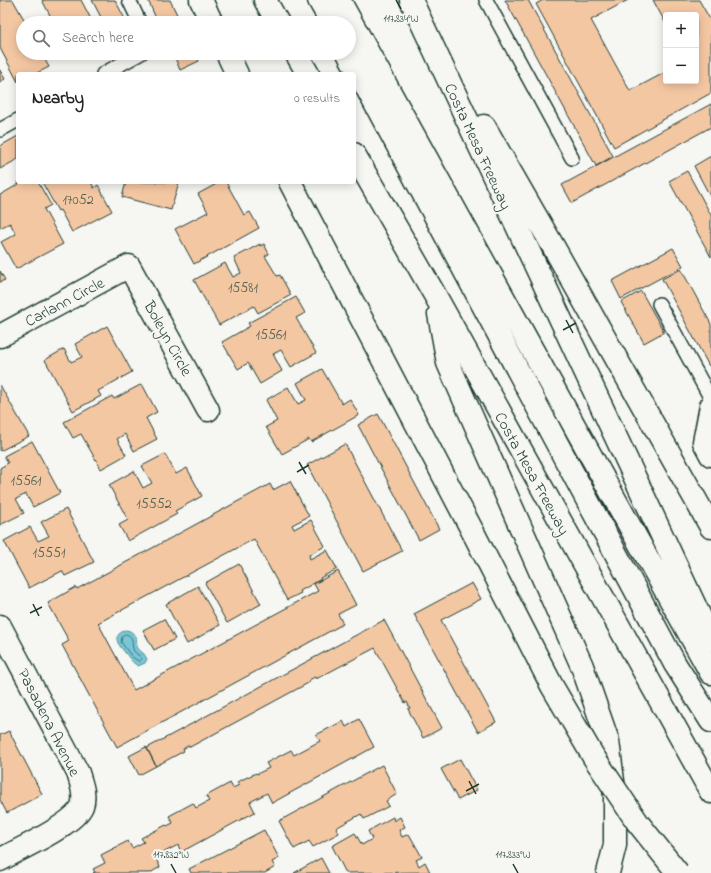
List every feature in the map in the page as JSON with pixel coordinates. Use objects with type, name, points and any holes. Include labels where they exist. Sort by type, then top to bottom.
[{"type":"main road","points":[[201,0],[209,16]]},
{"type":"main road","points":[[265,0],[274,16]]},
{"type":"main road","points":[[319,0],[328,16]]},
{"type":"main road","points":[[339,0],[348,16]]},
{"type":"main road","points":[[411,0],[549,239],[711,527]]},
{"type":"main road","name":"Costa Mesa Freeway","points":[[411,0],[711,640]]},
{"type":"main road","points":[[356,31],[711,673]]},
{"type":"main road","points":[[230,60],[236,72]]},
{"type":"main road","points":[[300,60],[307,72]]},
{"type":"main road","points":[[352,60],[675,664],[711,721]]},
{"type":"main road","name":"Costa Mesa Freeway","points":[[356,157],[436,297],[711,792]]},
{"type":"main road","points":[[291,184],[552,686],[593,756],[638,823],[678,873]]},
{"type":"main road","name":"Carlann Circle","points":[[0,336],[129,266]]},
{"type":"main road","name":"Boleyn Circle","points":[[129,266],[208,410]]},
{"type":"main road","points":[[436,297],[448,363],[582,666],[608,741],[615,797],[615,845],[608,873]]},
{"type":"main road","points":[[711,406],[704,442],[711,455]]},
{"type":"main road","name":"Pasadena Avenue","points":[[0,626],[78,773],[83,799],[82,807],[76,815],[62,826],[0,860]]},
{"type":"lane","points":[[129,0],[137,16]]},
{"type":"lane","points":[[486,0],[572,158]]},
{"type":"lane","points":[[107,72],[128,60]]},
{"type":"lane","points":[[0,130],[16,121]]},
{"type":"lane","points":[[659,304],[711,399]]},
{"type":"water","points":[[126,630],[130,631],[136,636],[137,648],[147,659],[145,663],[138,666],[130,659],[117,641],[117,636]]},
{"type":"building","points":[[0,0],[13,0],[22,16],[16,16],[16,60],[45,60],[49,67],[39,72],[16,72],[16,78],[0,48]]},
{"type":"building","points":[[42,0],[81,0],[89,16],[50,16]]},
{"type":"building","points":[[92,0],[115,0],[123,16],[100,16]]},
{"type":"building","points":[[148,0],[170,0],[178,16],[155,16]]},
{"type":"building","points":[[505,0],[528,0],[613,156],[596,166]]},
{"type":"building","points":[[543,0],[628,0],[591,20],[630,91],[663,74],[663,84],[699,84],[699,12],[663,12],[663,18],[653,0],[699,0],[711,21],[711,93],[614,147],[536,4]]},
{"type":"building","points":[[176,60],[198,60],[199,61],[180,70]]},
{"type":"building","points":[[0,70],[5,79],[0,82]]},
{"type":"building","points":[[711,104],[711,127],[572,203],[562,185]]},
{"type":"building","points":[[16,137],[16,160],[0,169],[0,146]]},
{"type":"building","points":[[711,156],[711,198],[694,166]]},
{"type":"building","points":[[687,171],[711,215],[711,257],[669,181]]},
{"type":"building","points":[[19,184],[39,184],[51,205],[44,209],[63,244],[16,269],[1,242],[16,234],[10,223],[0,228],[0,195]]},
{"type":"building","points":[[43,184],[92,184],[94,188],[98,185],[112,211],[72,232],[60,210],[58,211]]},
{"type":"building","points":[[125,184],[178,184],[171,210],[122,197]]},
{"type":"building","points":[[216,184],[227,184],[244,215],[250,212],[259,228],[194,264],[175,229],[208,212],[198,194]]},
{"type":"building","points":[[260,244],[260,246],[264,244],[269,254],[265,256],[277,276],[280,275],[291,295],[258,313],[254,306],[219,325],[194,280],[225,263],[233,277],[241,273],[234,258]]},
{"type":"building","points":[[673,248],[683,266],[621,299],[612,281]]},
{"type":"building","points":[[681,269],[711,324],[711,365],[709,366],[662,279]]},
{"type":"building","points":[[0,271],[5,280],[0,282]]},
{"type":"building","points":[[641,291],[664,332],[644,343],[621,302]]},
{"type":"building","points":[[296,297],[305,313],[296,318],[316,353],[291,367],[281,350],[273,354],[282,371],[260,384],[248,363],[238,369],[222,342],[250,326],[248,323]]},
{"type":"building","points":[[107,326],[132,372],[98,391],[101,396],[73,411],[45,360],[64,349],[71,362],[82,357],[75,344]]},
{"type":"building","points":[[322,369],[342,404],[350,399],[359,415],[311,442],[309,439],[282,454],[266,427],[277,421],[266,400],[288,387],[298,404],[306,400],[297,383]]},
{"type":"building","points":[[142,384],[157,412],[146,418],[157,439],[134,451],[125,434],[117,439],[126,455],[101,469],[81,434],[73,438],[64,422],[112,396],[114,399]]},
{"type":"building","points":[[0,385],[29,436],[0,451]]},
{"type":"building","points":[[378,414],[439,529],[419,540],[358,425]]},
{"type":"building","points":[[32,441],[60,493],[33,507],[26,494],[16,499],[24,513],[0,525],[0,468],[8,463],[4,456]]},
{"type":"building","points":[[345,444],[402,551],[363,571],[307,465]]},
{"type":"building","points":[[165,454],[176,474],[187,468],[202,496],[175,511],[177,514],[128,541],[119,525],[128,520],[109,485],[134,471],[143,488],[152,483],[142,466]]},
{"type":"building","points":[[290,481],[309,516],[292,525],[294,529],[311,520],[325,546],[309,555],[310,559],[327,550],[337,569],[300,591],[301,593],[287,600],[254,539],[98,623],[134,690],[318,591],[314,584],[338,571],[356,605],[338,614],[343,624],[117,747],[62,645],[69,641],[48,603],[76,587],[77,589],[270,484],[273,490]]},
{"type":"building","points":[[66,509],[94,562],[65,576],[62,571],[29,588],[4,541],[30,527],[38,541],[49,536],[41,522]]},
{"type":"building","points":[[239,564],[261,604],[227,623],[205,583]]},
{"type":"building","points":[[472,583],[481,599],[441,620],[496,722],[478,732],[414,614]]},
{"type":"building","points":[[198,586],[220,625],[187,644],[166,604]]},
{"type":"building","points":[[164,619],[175,639],[154,650],[143,630]]},
{"type":"building","points":[[384,620],[442,728],[423,738],[408,709],[410,708],[407,702],[405,703],[375,648],[316,679],[315,677],[309,680],[310,682],[190,747],[189,745],[183,749],[184,751],[156,766],[147,748]]},
{"type":"building","points":[[359,719],[374,747],[272,803],[267,793],[250,802],[255,812],[181,852],[178,845],[155,857],[160,867],[150,873],[93,873],[95,872],[93,869],[105,863],[101,855],[128,841],[132,848],[144,842],[141,838],[173,823],[169,816],[193,803],[196,808],[209,801],[206,796],[230,783],[233,788],[239,785],[237,782],[269,768],[266,763],[291,750],[294,755],[320,741],[316,735],[343,721],[346,727]]},
{"type":"building","points":[[9,731],[42,794],[7,813],[0,800],[0,735]]},
{"type":"building","points":[[146,747],[156,766],[139,775],[129,756]]},
{"type":"building","points":[[460,759],[477,790],[458,800],[441,769]]},
{"type":"building","points":[[382,765],[397,794],[386,801],[389,806],[364,819],[361,814],[336,828],[339,833],[313,847],[309,841],[294,849],[279,821]]},
{"type":"building","points":[[393,817],[394,821],[400,817],[405,827],[399,830],[402,837],[409,834],[422,857],[416,860],[419,866],[425,862],[430,872],[346,873],[332,846],[355,833],[362,845],[372,839],[368,831]]},
{"type":"building","points":[[264,830],[279,858],[272,862],[275,867],[265,873],[191,873],[189,869]]},
{"type":"building","points":[[321,858],[329,873],[294,873]]}]
